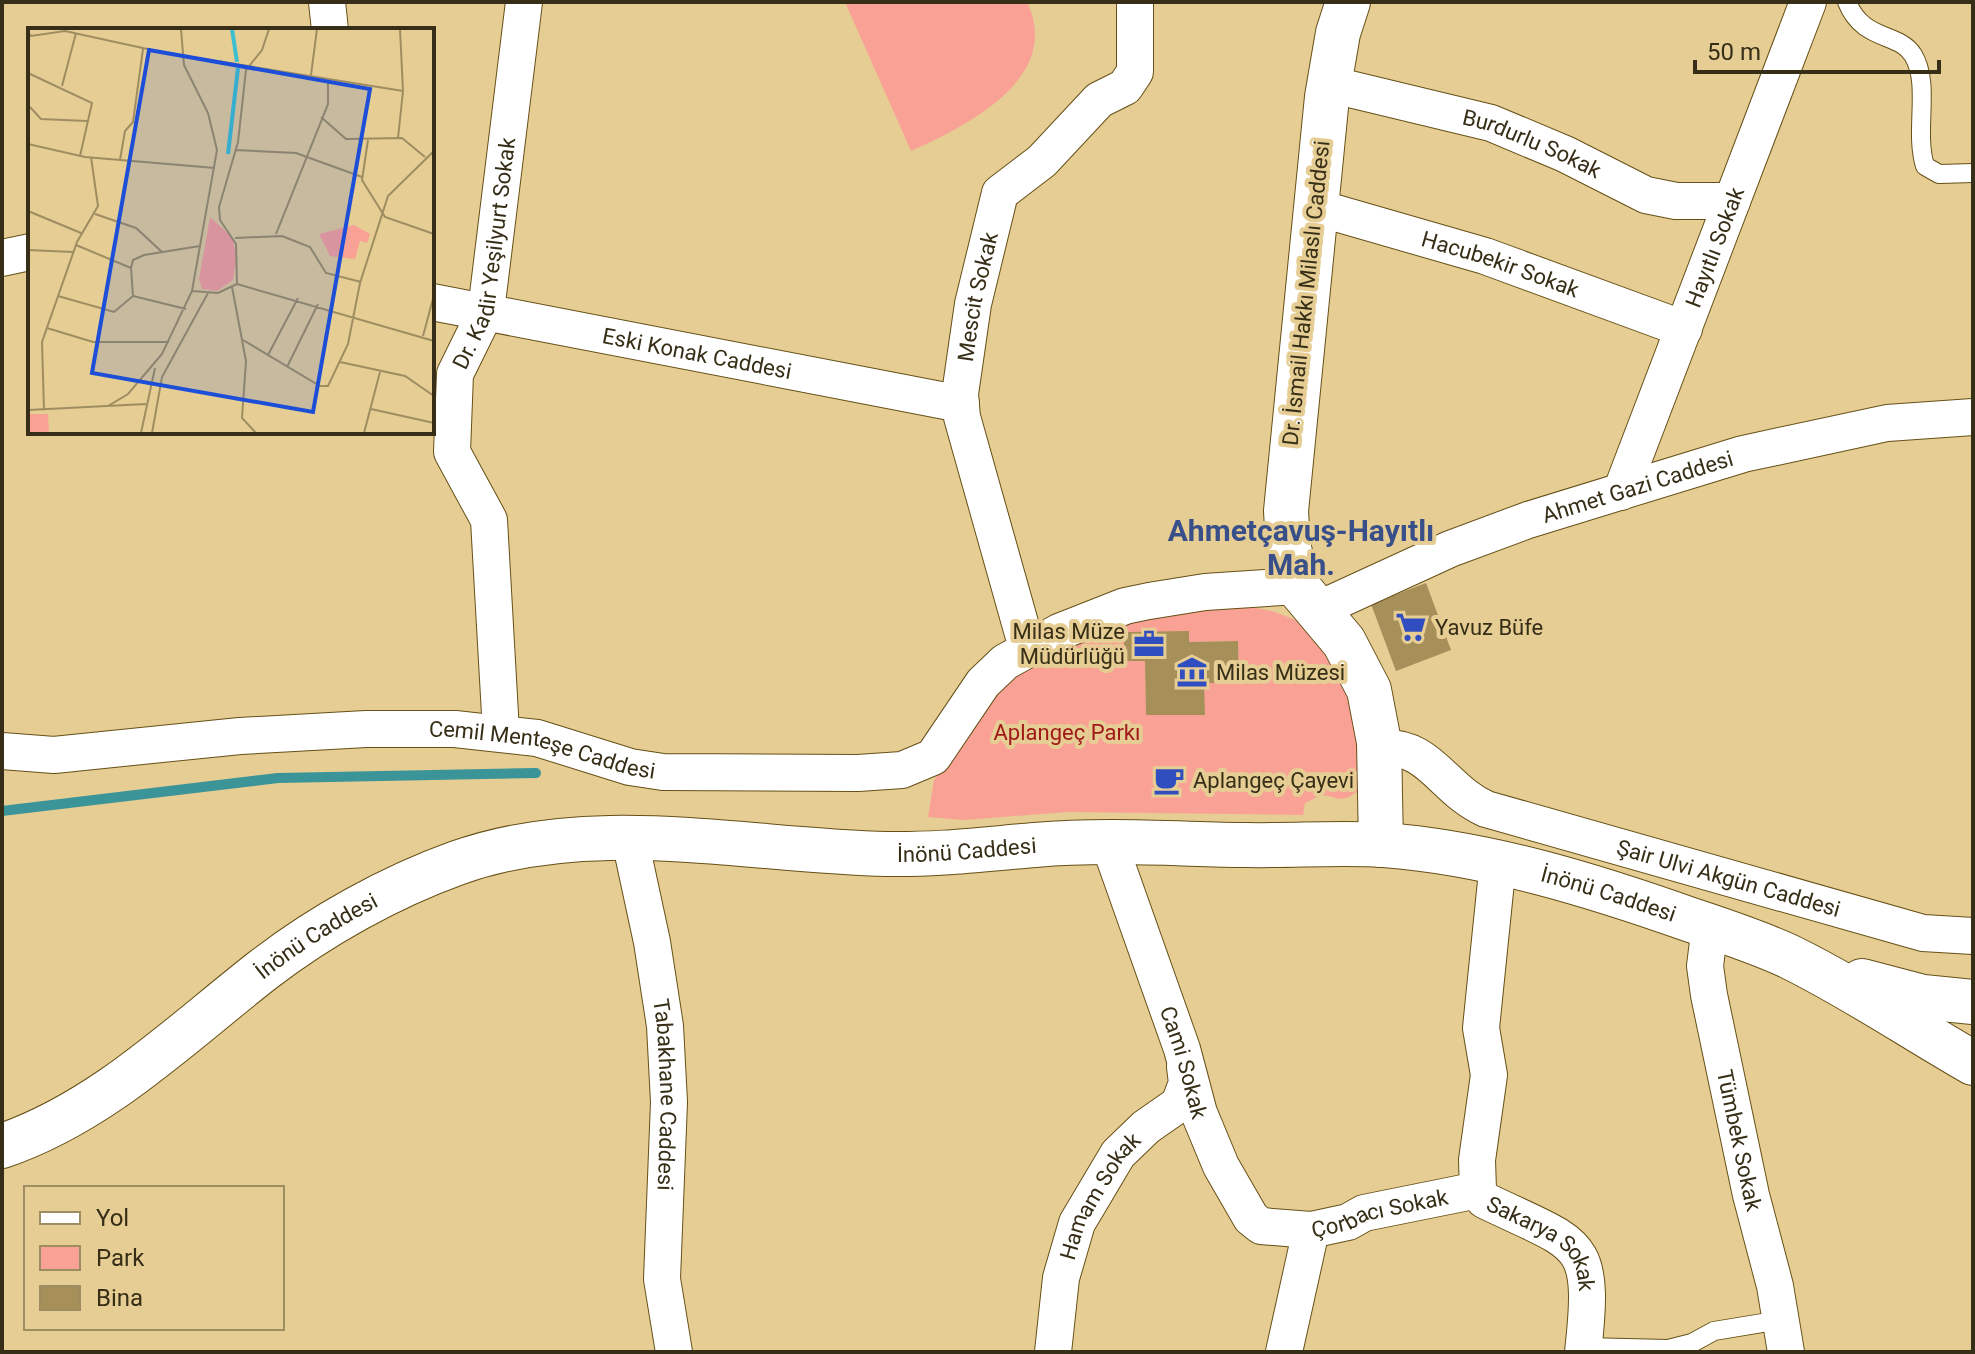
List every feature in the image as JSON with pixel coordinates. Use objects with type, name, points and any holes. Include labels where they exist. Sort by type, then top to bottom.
[{"type":"street","points":[[327,2],[330,28]]},
{"type":"street","name":"Dr. Kadir Yeşilyurt Sokak","points":[[501,732],[489,520],[452,452],[455,374],[486,311],[524,2]]},
{"type":"street","name":"Mescit Sokak","points":[[1027,648],[971,455],[961,404],[973,304],[1000,193],[1042,161],[1099,100],[1125,87],[1135,72],[1135,2]]},
{"type":"street","name":"Dr. İsmail Hakkı Milaslı Caddesi","points":[[1307,598],[1288,543],[1287,478],[1329,84],[1338,33],[1348,2]]},
{"type":"street","name":"Hayıtlı Sokak","points":[[1621,492],[1808,2]]},
{"type":"street","name":"Burdurlu Sokak","points":[[1329,84],[1491,123],[1646,195],[1676,201],[1732,201]]},
{"type":"street","name":"Hacubekir Sokak","points":[[1315,207],[1472,252],[1684,329]]},
{"type":"street","points":[[2,258],[28,252]]},
{"type":"street","name":"Eski Konak Caddesi","points":[[434,302],[961,404]]},
{"type":"street","name":"Ahmet Gazi Caddesi","points":[[1307,598],[1743,454],[1832,433],[1945,417],[1973,417]]},
{"type":"street","name":"Cemil Menteşe Caddesi","points":[[2,751],[54,755],[240,736],[366,729],[501,732],[537,738],[630,767],[663,772],[814,774],[902,770],[933,757],[983,683],[1005,662],[1027,648],[1125,606],[1205,592],[1307,598]]},
{"type":"street","points":[[1307,598],[1331,622],[1360,668],[1369,690],[1380,748],[1381,845]]},
{"type":"street","name":"Şair Ulvi Akgün Caddesi","points":[[1380,748],[1412,751],[1468,801],[1486,809],[1923,933],[1973,936]]},
{"type":"street","name":"İnönü Caddesi","points":[[2,1146],[52,1127],[88,1105],[267,967],[363,906],[453,864],[485,854],[562,840],[630,840],[931,855],[1034,845],[1109,843],[1381,845],[1498,862],[1640,902],[1791,958],[1973,1063]]},
{"type":"street","name":"Tabakhane Caddesi","points":[[630,840],[655,956],[665,1026],[669,1102],[662,1279],[674,1352]]},
{"type":"street","name":"Cami Sokak","points":[[1109,843],[1209,1142],[1251,1218],[1271,1229],[1311,1230]]},
{"type":"street","points":[[1478,1190],[1477,1160],[1489,1075],[1481,1028],[1498,862]]},
{"type":"street","name":"Tümbek Sokak","points":[[1710,926],[1705,966],[1709,995],[1784,1336]]},
{"type":"street","points":[[1791,958],[1884,988],[1973,1002]]},
{"type":"street","name":"Hamam Sokak","points":[[1053,1352],[1061,1278],[1077,1223],[1118,1154],[1146,1127],[1179,1104],[1187,1083],[1185,1065]]},
{"type":"street","name":"Çorbacı Sokak","points":[[1284,1352],[1311,1230],[1348,1222],[1364,1213],[1478,1190]]},
{"type":"street","name":"Sakarya Sokak","points":[[1478,1190],[1484,1200],[1565,1239],[1576,1250],[1589,1283],[1584,1349]]},
{"type":"lane","points":[[1847,2],[1855,18],[1870,32],[1905,46],[1914,56],[1921,93],[1918,132],[1925,166],[1939,174],[1973,173]]},
{"type":"lane","points":[[1584,1349],[1668,1349],[1692,1343],[1714,1331],[1784,1336]]},
{"type":"green space","points":[[845,2],[1027,2],[1035,29],[1032,54],[1021,76],[1004,95],[958,127],[911,151]]},
{"type":"green space","name":"Aplangeç Parkı","points":[[1243,605],[1275,612],[1313,627],[1357,696],[1358,791],[1341,799],[1319,796],[1305,803],[1303,815],[1067,812],[964,820],[928,817],[934,780],[1008,678],[1116,619]],"holes":[[[1124,632],[1189,632],[1189,642],[1238,641],[1239,683],[1204,683],[1204,715],[1146,715],[1145,661],[1124,661]]]},
{"type":"building","points":[[1426,583],[1451,650],[1396,671],[1371,604]]},
{"type":"building","name":"Milas Müzesi","points":[[1189,631],[1189,642],[1238,641],[1239,683],[1204,683],[1205,715],[1146,715],[1145,661],[1124,661],[1124,632]]},
{"type":"waterway","points":[[2,811],[278,778],[536,773]]},
{"type":"place","name":"Yavuz Büfe","points":[[1411,627]]},
{"type":"place","name":"Milas Müze Müdürlüğü","points":[[1149,644]]},
{"type":"place","name":"Milas Müzesi","points":[[1192,672]]},
{"type":"place","name":"Aplangeç Çayevi","points":[[1169,780]]},
{"type":"district","name":"Ahmetçavuş-Hayıtlı Mah.","points":[[1301,547]]}]
